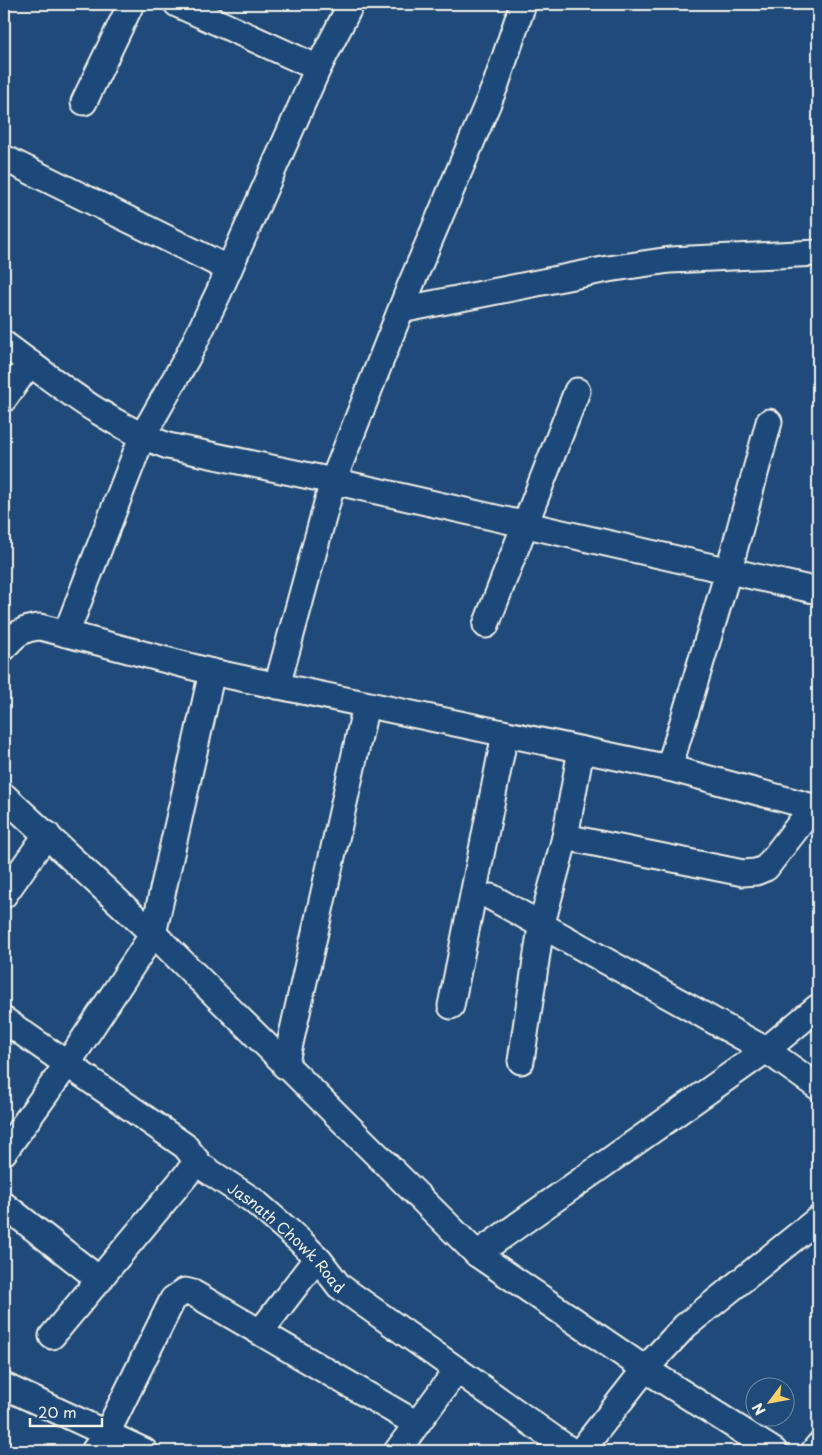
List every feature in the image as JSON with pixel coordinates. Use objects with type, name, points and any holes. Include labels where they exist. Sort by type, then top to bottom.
[{"type":"street","points":[[84,102],[131,4]]},
{"type":"street","points":[[178,4],[318,68]]},
{"type":"street","points":[[66,634],[142,437],[188,356],[229,269],[318,68],[351,4]]},
{"type":"street","points":[[276,686],[332,480],[400,310],[496,84],[522,4]]},
{"type":"street","points":[[4,158],[229,269]]},
{"type":"street","points":[[400,310],[608,269],[670,260],[818,253]]},
{"type":"street","points":[[4,344],[114,422],[142,437],[168,446],[332,480],[729,569],[818,591]]},
{"type":"street","points":[[4,399],[30,363]]},
{"type":"street","points":[[486,625],[576,391]]},
{"type":"street","points":[[669,768],[729,569],[769,422]]},
{"type":"street","points":[[5,644],[18,632],[28,628],[40,627],[212,672],[669,768],[816,809],[766,868],[756,872],[743,873],[565,837]]},
{"type":"street","points":[[4,1152],[68,1063],[153,934],[212,672]]},
{"type":"street","points":[[285,1066],[366,705]]},
{"type":"street","points":[[450,1006],[505,734]]},
{"type":"street","points":[[521,1061],[541,926],[565,837],[582,750]]},
{"type":"street","points":[[4,796],[153,934],[477,1254],[646,1370],[774,1451]]},
{"type":"street","points":[[4,895],[47,834]]},
{"type":"street","points":[[490,896],[766,1050],[818,1087]]},
{"type":"street","points":[[477,1254],[766,1050],[818,1007]]},
{"type":"street","name":"Jasnath Chowk Road","points":[[4,1020],[185,1146],[201,1166],[254,1202],[300,1240],[339,1286],[571,1451]]},
{"type":"street","points":[[52,1336],[197,1162]]},
{"type":"street","points":[[4,1206],[100,1280]]},
{"type":"street","points":[[581,1451],[646,1370],[685,1326],[818,1219]]},
{"type":"street","points":[[261,1331],[317,1258]]},
{"type":"street","points":[[100,1442],[173,1299],[185,1291],[193,1293],[261,1331],[417,1424]]},
{"type":"street","points":[[397,1451],[456,1371]]},
{"type":"street","points":[[4,1386],[100,1442],[144,1451]]},
{"type":"street","points":[[814,1451],[818,1446]]}]
